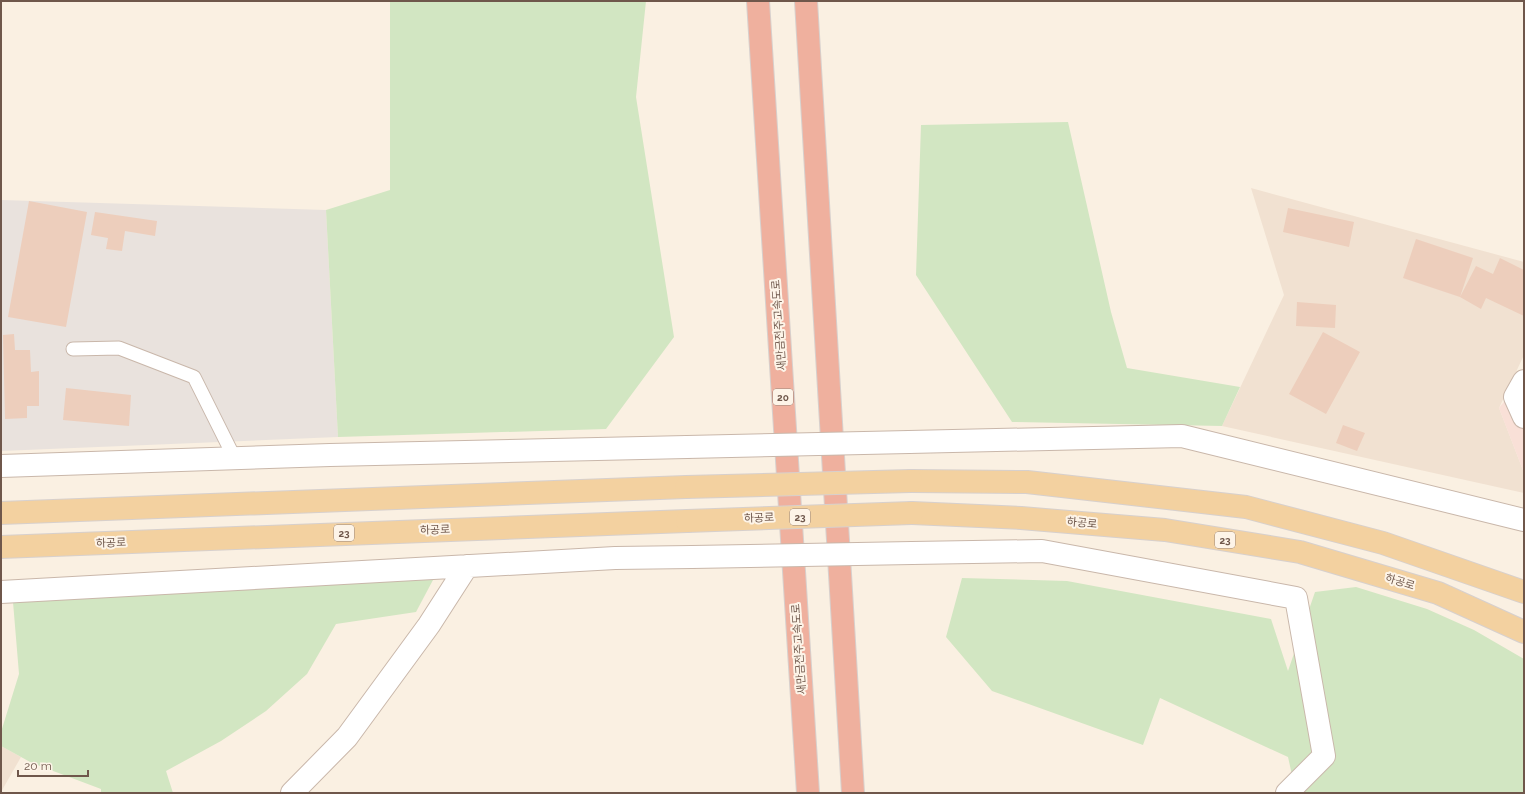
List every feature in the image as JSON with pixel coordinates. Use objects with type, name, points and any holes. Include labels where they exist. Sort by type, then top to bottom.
[{"type":"highway","name":"새만금전주고속도로","points":[[758,1],[808,793]]},
{"type":"highway","points":[[806,1],[854,793]]},
{"type":"main road","points":[[1,513],[686,487],[911,481],[1027,482],[1246,508],[1383,543],[1524,592]]},
{"type":"main road","name":"하공로","points":[[1,547],[912,513],[1021,518],[1165,530],[1300,552],[1438,593],[1524,632]]},
{"type":"main road","points":[[1,562],[151,541]]},
{"type":"street","points":[[1524,381],[1515,397],[1524,417]]},
{"type":"street","points":[[1,466],[687,447],[1182,436],[1524,520]]},
{"type":"street","points":[[1,592],[615,558],[1042,551],[1296,598],[1324,756],[1287,793]]},
{"type":"street","points":[[292,793],[347,737],[429,625],[467,566]]},
{"type":"lane","points":[[73,349],[119,348],[194,377],[235,459]]},
{"type":"shaded area","points":[[1251,188],[1524,262],[1524,355],[1499,408],[1524,473],[1524,493],[1222,426],[1284,295]]},
{"type":"shaded area","points":[[1,200],[326,210],[338,437],[1,451]]},
{"type":"shaded area","points":[[1524,377],[1524,473],[1499,408]]},
{"type":"shaded area","points":[[1,746],[21,757],[1,792]]},
{"type":"green space","points":[[390,1],[646,1],[636,97],[674,337],[606,429],[338,437],[326,210],[390,190]]},
{"type":"green space","points":[[1068,122],[1111,312],[1127,368],[1240,387],[1222,426],[1012,422],[916,275],[921,125]]},
{"type":"green space","points":[[962,578],[1067,581],[1271,619],[1288,671],[1315,592],[1356,587],[1427,609],[1474,630],[1524,659],[1524,793],[1296,793],[1288,757],[1160,698],[1143,745],[992,691],[946,637]]},
{"type":"green space","points":[[433,580],[416,612],[336,624],[307,674],[266,711],[221,741],[166,771],[173,793],[101,793],[101,789],[32,763],[1,746],[1,732],[19,674],[13,602],[302,582]]},
{"type":"building","points":[[29,201],[87,212],[66,327],[8,317]]},
{"type":"building","points":[[1288,208],[1354,222],[1349,247],[1283,232]]},
{"type":"building","points":[[95,212],[157,221],[155,236],[125,231],[122,251],[106,249],[108,238],[91,235]]},
{"type":"building","points":[[1416,239],[1473,258],[1460,297],[1403,278]]},
{"type":"building","points":[[1500,258],[1524,270],[1524,316],[1486,298],[1481,309],[1460,297],[1476,266],[1493,274]]},
{"type":"building","points":[[1297,302],[1336,305],[1335,328],[1296,326]]},
{"type":"building","points":[[1323,332],[1360,352],[1326,414],[1289,394]]},
{"type":"building","points":[[14,334],[15,350],[30,350],[31,372],[39,371],[39,406],[27,406],[27,418],[5,419],[3,335]]},
{"type":"building","points":[[66,388],[131,395],[129,426],[63,420]]},
{"type":"building","points":[[1343,425],[1365,433],[1357,451],[1336,443]]}]
